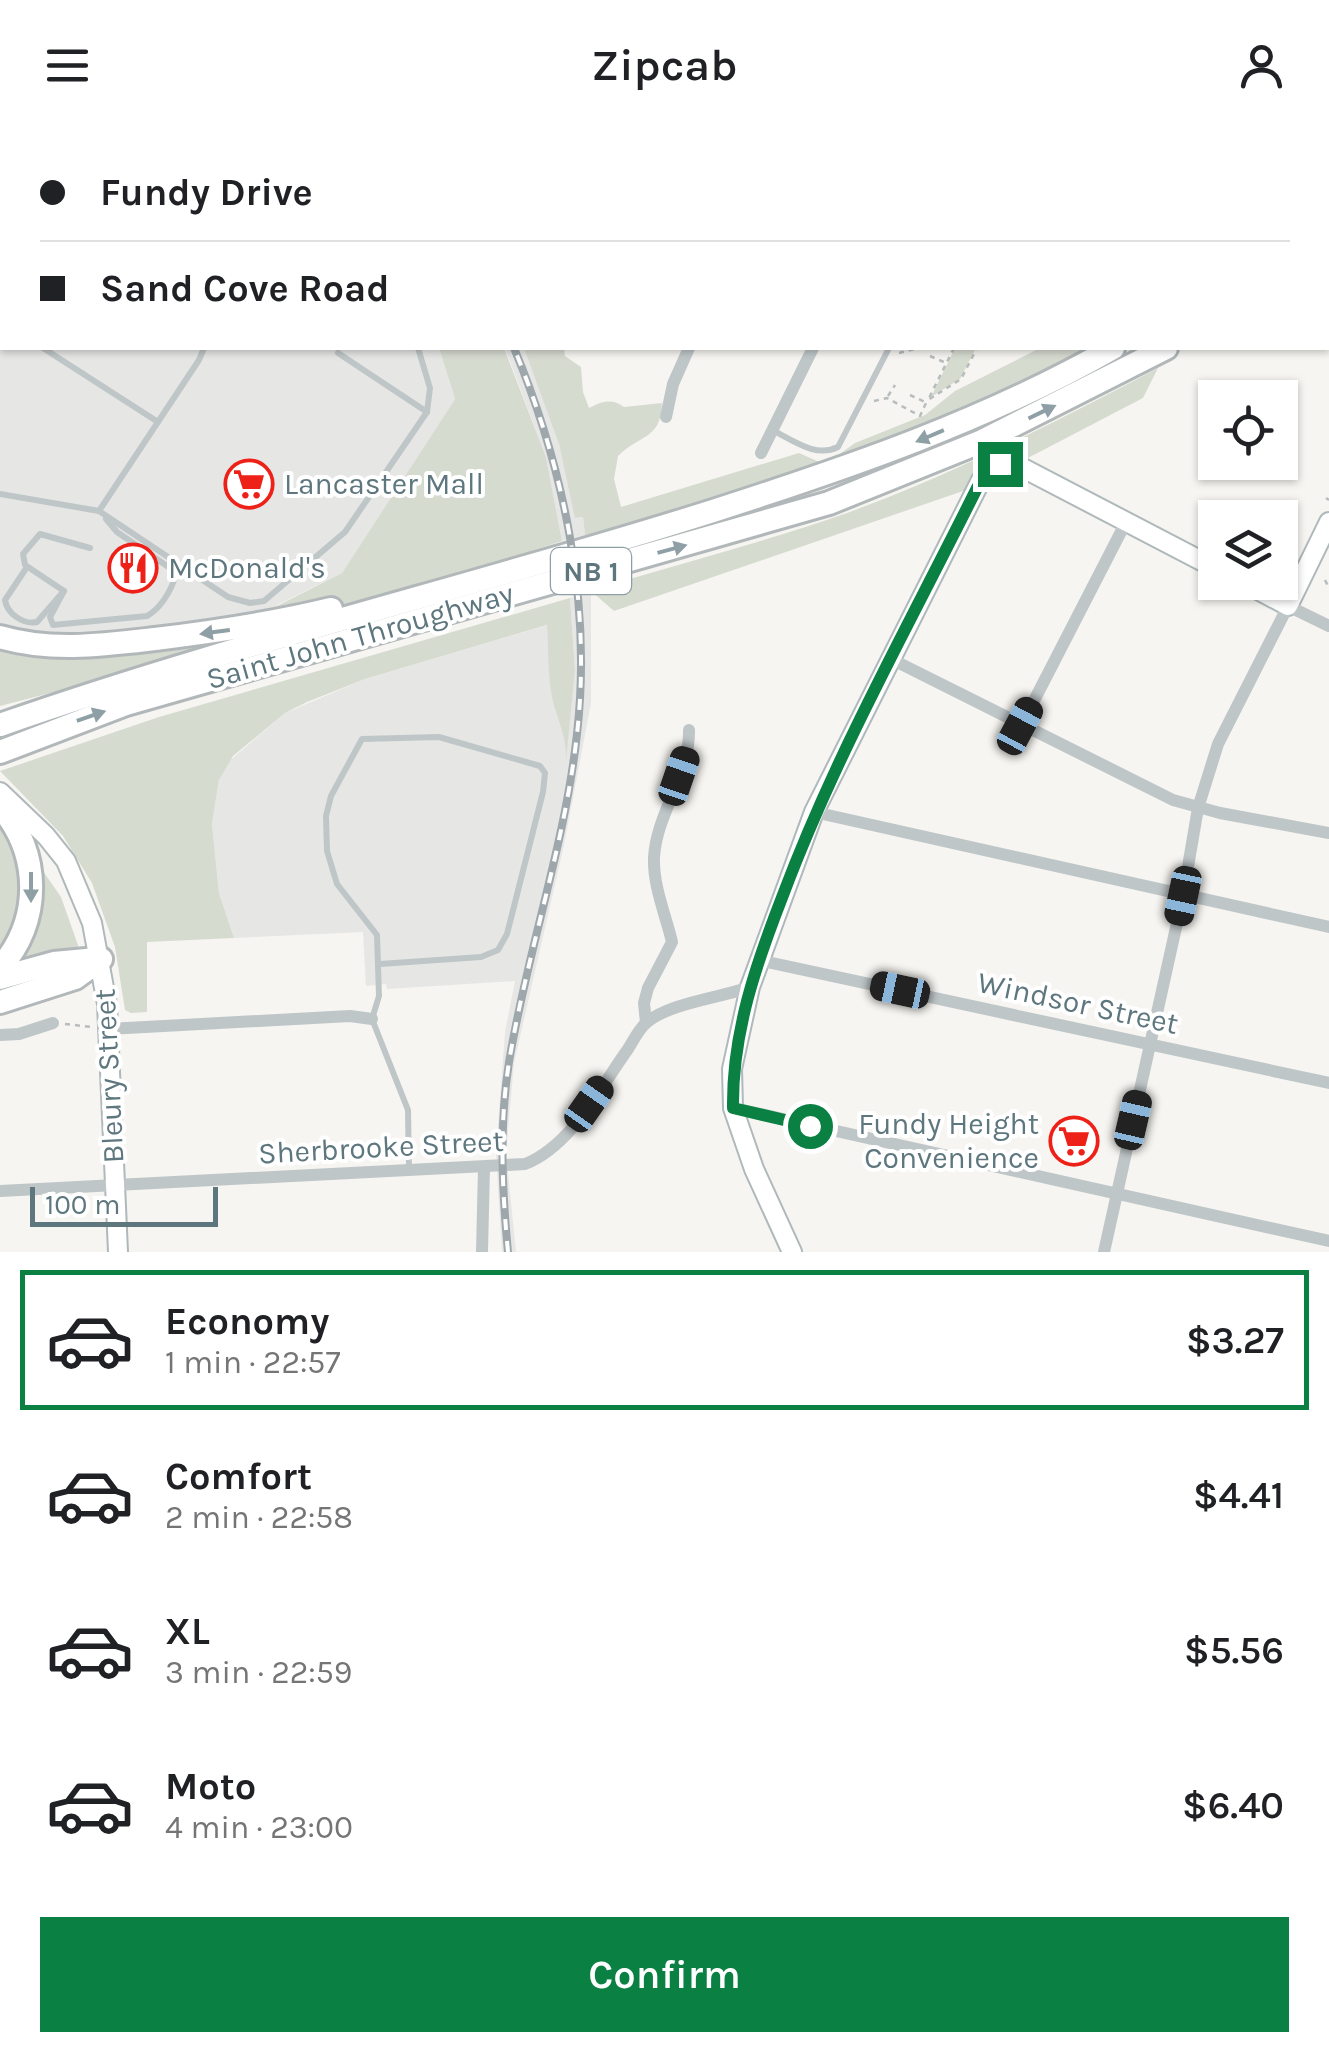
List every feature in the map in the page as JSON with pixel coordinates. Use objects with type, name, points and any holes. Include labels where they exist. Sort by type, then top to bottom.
[{"type":"highway","name":"Saint John Throughway","points":[[0,725],[121,685],[608,544],[875,457],[969,419],[1108,350]]},
{"type":"highway","name":"Saint John Throughway","points":[[0,754],[126,704],[828,503],[980,442],[1162,350]]},
{"type":"highway","points":[[0,638],[71,646],[218,632],[516,570]]},
{"type":"highway","points":[[0,968],[22,936],[32,884],[21,836],[3,799]]},
{"type":"highway","points":[[0,978],[54,963],[101,959]]},
{"type":"highway","points":[[0,1002],[75,978],[101,959]]},
{"type":"street","points":[[666,418],[673,384],[688,350]]},
{"type":"street","points":[[761,453],[812,350]]},
{"type":"street","points":[[792,1252],[754,1170],[733,1108],[732,1069],[750,987],[814,812],[982,480],[1000,464],[1021,467],[1198,559]]},
{"type":"street","points":[[1020,726],[1126,522]]},
{"type":"street","points":[[1104,1252],[1183,896],[1198,808],[1218,744],[1329,522]]},
{"type":"street","points":[[1277,600],[1329,626]]},
{"type":"street","points":[[891,659],[1173,800],[1329,833]]},
{"type":"street","points":[[689,730],[689,747],[659,832],[654,858],[672,942],[648,988],[644,1002],[646,1023],[674,1009],[750,987]]},
{"type":"street","name":"Bleury Street","points":[[3,799],[46,836],[66,861],[84,902],[101,959],[118,1252]]},
{"type":"street","points":[[814,812],[1329,928]]},
{"type":"street","name":"Windsor Street","points":[[758,960],[1329,1083]]},
{"type":"street","points":[[108,1029],[361,1016],[372,1019]]},
{"type":"street","points":[[0,1034],[19,1034],[54,1023]]},
{"type":"street","name":"Sherbrooke Street","points":[[0,1191],[525,1164],[546,1155],[578,1119],[646,1023]]},
{"type":"street","points":[[733,1108],[1329,1241]]},
{"type":"street","points":[[482,1252],[484,1167]]},
{"type":"lane","points":[[46,350],[158,422]]},
{"type":"lane","points":[[99,511],[203,350]]},
{"type":"lane","points":[[0,494],[99,511],[228,596],[250,603],[264,601],[346,532],[426,412],[430,388],[419,350]]},
{"type":"lane","points":[[772,430],[816,451],[828,452],[838,447],[887,350]]},
{"type":"lane","points":[[338,353],[426,412]]},
{"type":"lane","points":[[64,591],[50,617],[53,626],[147,616],[155,611],[174,583],[170,568],[117,532],[99,511]]},
{"type":"lane","points":[[64,591],[27,567],[22,562],[23,554],[40,534],[90,548]]},
{"type":"lane","points":[[27,567],[5,600],[10,612],[25,622],[37,622],[64,591]]},
{"type":"lane","points":[[380,964],[481,956],[498,950],[507,934],[543,792],[544,773],[540,766],[439,737],[362,739],[334,786],[326,816],[329,863],[337,884],[377,935],[380,996],[372,1019],[408,1110],[409,1171]]},
{"type":"path","points":[[899,353],[911,350]]},
{"type":"path","points":[[873,401],[887,398],[920,416],[953,350]]},
{"type":"path","points":[[927,402],[961,379],[976,350]]},
{"type":"path","points":[[930,356],[946,364]]},
{"type":"path","points":[[887,398],[895,385]]},
{"type":"path","points":[[910,395],[927,402]]},
{"type":"path","points":[[1325,580],[1329,588]]},
{"type":"path","points":[[54,1023],[108,1029]]},
{"type":"shaded area","points":[[0,350],[440,350],[455,399],[342,573],[277,605],[282,621],[218,632],[0,637]]},
{"type":"shaded area","points":[[440,350],[505,350],[546,457],[562,541],[398,594],[282,621],[277,606],[342,573],[455,399]]},
{"type":"shaded area","points":[[506,350],[525,350],[536,374],[559,444],[576,518],[583,517],[585,535],[562,541],[546,457]]},
{"type":"shaded area","points":[[525,350],[564,350],[565,356],[581,367],[589,408],[607,402],[624,407],[662,403],[658,424],[618,456],[614,479],[621,507],[799,453],[817,461],[830,461],[855,443],[925,415],[955,391],[1036,350],[1083,350],[952,415],[802,474],[608,532],[585,535],[583,517],[575,518],[559,444]]},
{"type":"shaded area","points":[[954,350],[975,350],[960,379],[931,397]]},
{"type":"shaded area","points":[[1158,368],[1143,398],[1026,459],[996,455],[976,472],[966,490],[614,611],[591,591],[784,534],[887,498],[1005,446]]},
{"type":"shaded area","points":[[591,591],[591,703],[564,845],[514,1063],[506,1152],[516,1252],[502,1252],[496,1153],[505,1032],[515,981],[387,989],[386,984],[366,986],[363,932],[234,938],[219,893],[212,824],[219,780],[228,762],[285,713],[365,679],[548,625],[554,706],[567,746],[575,669],[570,598]]},
{"type":"shaded area","points":[[570,598],[575,670],[566,761],[550,686],[547,625],[365,679],[285,713],[233,756],[219,780],[212,824],[219,893],[234,938],[147,942],[147,1012],[125,1010],[115,947],[92,883],[63,836],[0,771],[159,717]]},
{"type":"shaded area","points":[[234,636],[233,646],[0,706],[0,646]]},
{"type":"shaded area","points":[[0,828],[15,863],[20,893],[15,923],[0,957]]},
{"type":"shaded area","points":[[38,864],[61,897],[79,948],[12,969]]},
{"type":"railway","points":[[508,1252],[502,1157],[509,1062],[564,817],[581,685],[581,635],[570,537],[547,441],[515,350]]},
{"type":"place","name":"Lancaster Mall","points":[[249,484]]},
{"type":"place","name":"McDonald's","points":[[133,568]]},
{"type":"place","name":"Fundy Height Convenience","points":[[1074,1141]]},
{"type":"route","points":[[810,1126],[733,1108],[732,1069],[750,987],[814,812],[977,488],[985,474],[1000,464]]}]
